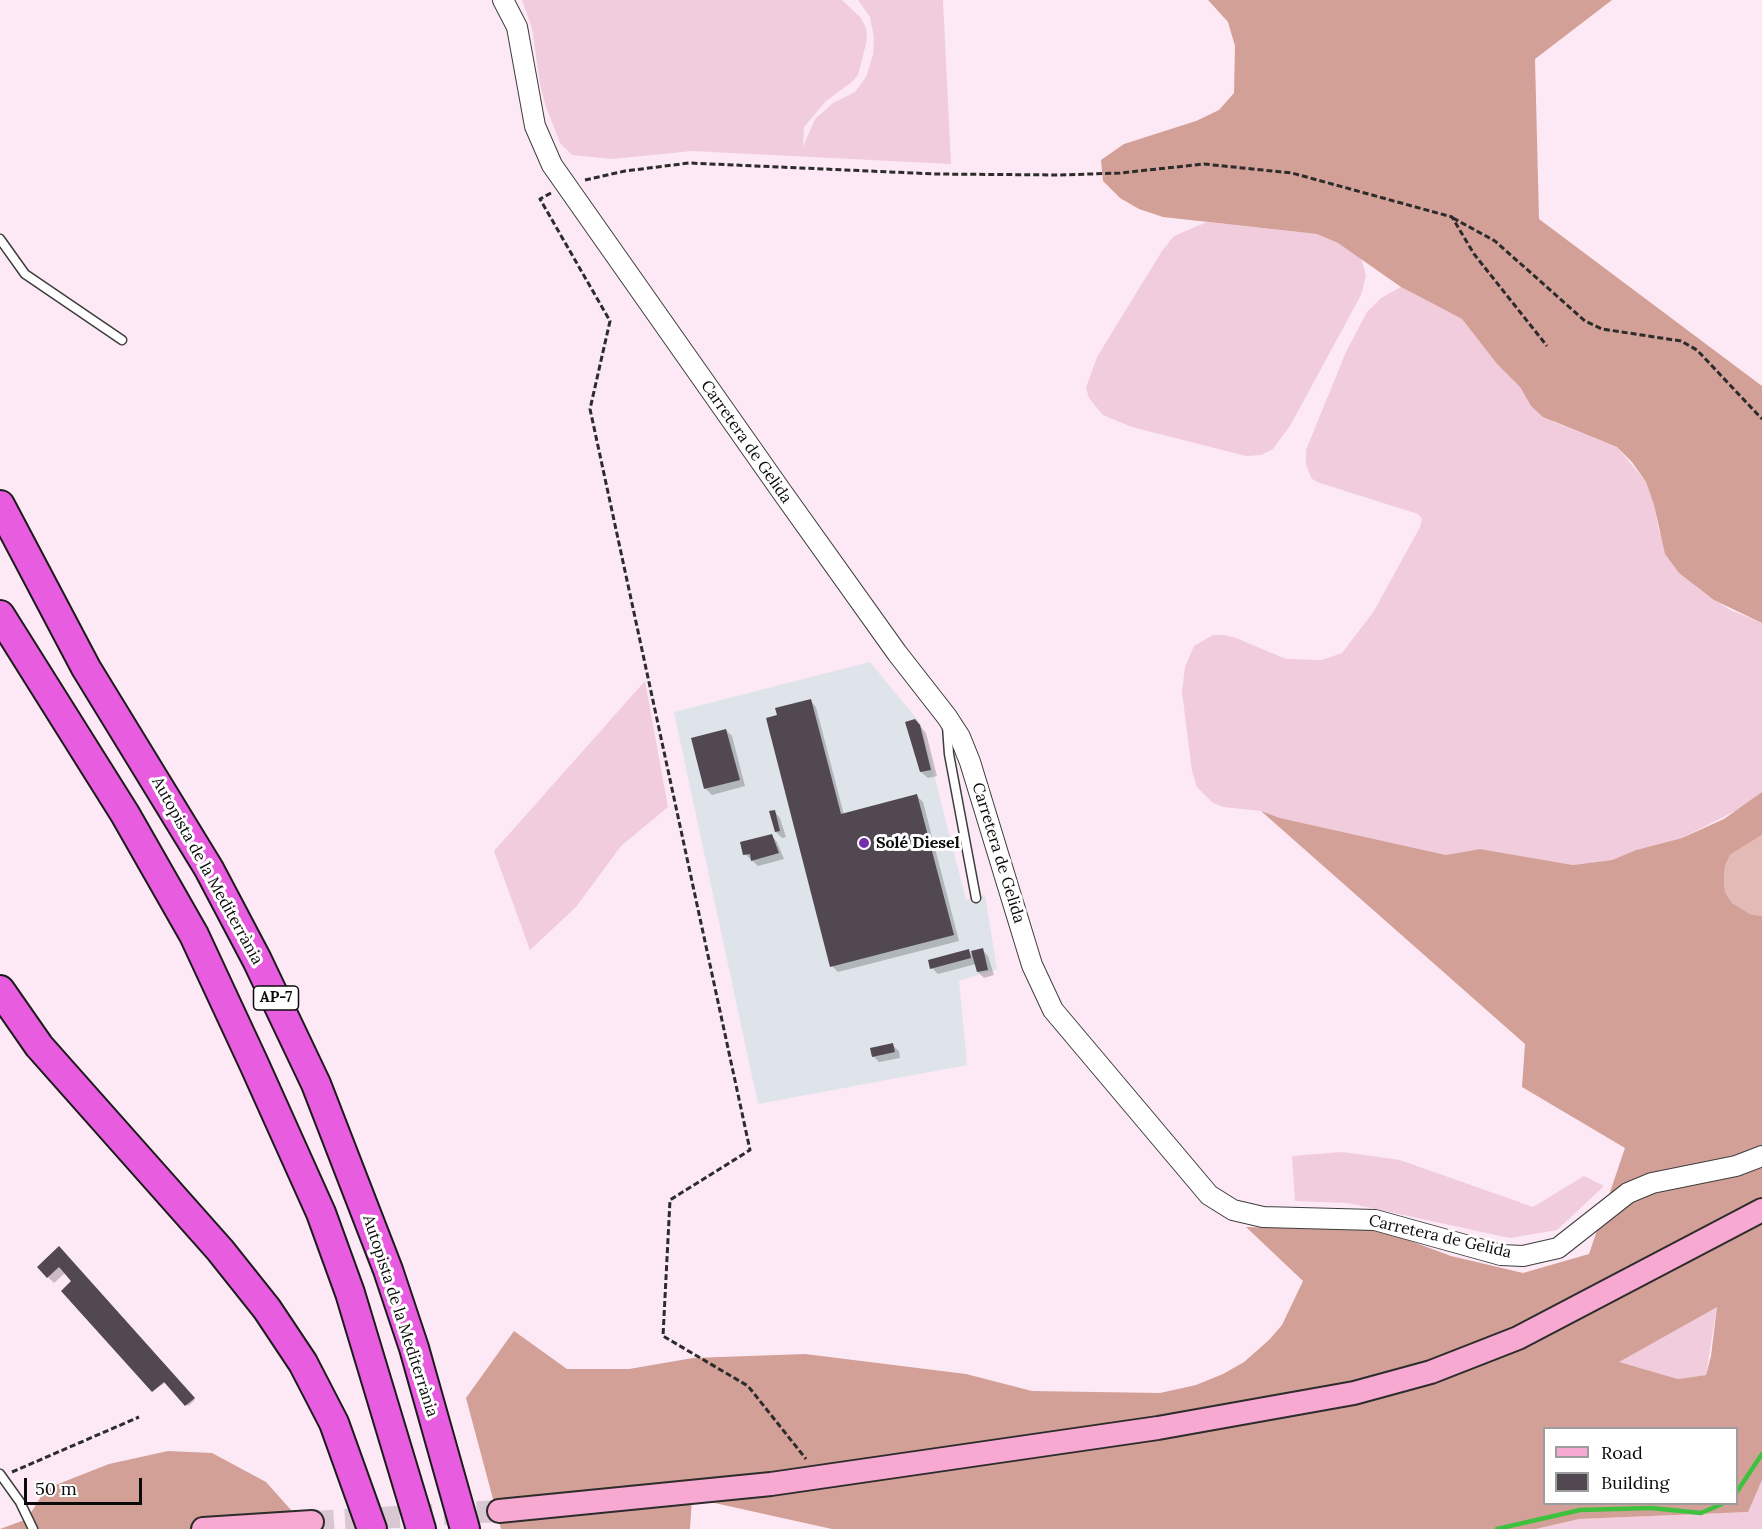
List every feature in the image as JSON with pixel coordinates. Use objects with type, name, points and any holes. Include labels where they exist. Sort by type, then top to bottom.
[{"type":"highway","name":"Autopista de la Mediterrània","points":[[0,505],[86,668],[214,878],[307,1065],[359,1191],[388,1270],[414,1348],[465,1529]]},
{"type":"highway","name":"AP-7","points":[[0,615],[125,814],[183,915],[254,1064],[321,1213],[350,1293],[421,1529]]},
{"type":"highway","points":[[0,990],[53,1063],[220,1250],[267,1309],[303,1363],[334,1423],[372,1529]]},
{"type":"highway","points":[[0,1022],[43,1077],[227,1282],[262,1328],[296,1382],[324,1439],[356,1529]]},
{"type":"main road","points":[[499,1511],[649,1498],[820,1477],[1243,1415],[1354,1393],[1405,1380],[1466,1360],[1554,1321],[1762,1210]]},
{"type":"main road","points":[[202,1529],[312,1522]]},
{"type":"street","name":"Carretera de Gelida","points":[[503,0],[517,27],[535,126],[552,165],[897,654],[947,717],[970,762],[1032,965],[1053,1010],[1209,1195],[1233,1210],[1263,1217],[1375,1220],[1501,1254],[1523,1256],[1558,1248],[1603,1211],[1628,1193],[1644,1186],[1678,1176],[1736,1166],[1762,1156]]},
{"type":"lane","points":[[0,239],[25,274],[122,340]]},
{"type":"lane","points":[[947,717],[949,754],[976,898]]},
{"type":"lane","points":[[1,1475],[20,1502],[33,1529]]},
{"type":"path","points":[[820,1477],[748,1386],[663,1336],[670,1200],[750,1150],[590,409],[610,321],[540,199],[566,185],[625,171],[689,163],[775,168],[1049,175],[1120,173],[1204,164],[1292,173],[1452,217],[1495,241],[1585,321],[1602,329],[1681,341],[1697,350],[1762,419]]},
{"type":"path","points":[[1452,217],[1474,254],[1547,346]]},
{"type":"path","points":[[1,1475],[140,1417]]},
{"type":"shaded area","points":[[522,0],[842,0],[861,18],[866,28],[867,39],[858,75],[826,101],[804,127],[803,147],[815,119],[833,103],[855,92],[866,77],[873,55],[874,38],[870,17],[858,0],[943,0],[951,164],[692,151],[612,159],[572,155],[560,143],[546,107],[540,84],[532,28]]},
{"type":"shaded area","points":[[1208,0],[1612,0],[1535,59],[1539,219],[1762,386],[1762,623],[1714,600],[1679,573],[1665,554],[1654,505],[1646,482],[1632,462],[1617,447],[1543,417],[1531,406],[1520,387],[1497,364],[1462,319],[1401,287],[1338,243],[1317,234],[1163,217],[1139,209],[1120,198],[1103,181],[1101,160],[1124,144],[1196,121],[1219,110],[1234,93],[1235,46],[1228,22]]},
{"type":"shaded area","points":[[1207,222],[1317,234],[1338,243],[1361,258],[1366,275],[1361,295],[1290,426],[1273,449],[1261,455],[1246,456],[1132,427],[1103,415],[1089,398],[1086,388],[1097,357],[1162,251],[1174,236]]},
{"type":"shaded area","points":[[1401,287],[1462,319],[1497,364],[1520,387],[1531,406],[1556,423],[1617,447],[1646,482],[1654,505],[1659,532],[1697,587],[1730,610],[1762,623],[1762,792],[1745,806],[1682,838],[1636,850],[1612,860],[1573,865],[1480,849],[1446,855],[1280,818],[1261,811],[1223,807],[1213,803],[1197,787],[1192,771],[1182,692],[1185,667],[1194,646],[1213,635],[1223,635],[1236,638],[1286,659],[1322,660],[1342,653],[1374,611],[1420,527],[1422,519],[1418,514],[1320,483],[1312,479],[1306,465],[1306,450],[1346,352],[1367,312],[1381,298]]},
{"type":"shaded area","points":[[870,662],[921,724],[966,900],[985,895],[997,969],[959,981],[967,1065],[758,1104],[674,712]]},
{"type":"shaded area","points":[[645,681],[668,807],[621,846],[576,907],[530,950],[494,851]]},
{"type":"shaded area","points":[[1762,792],[1762,835],[1730,855],[1725,866],[1724,879],[1725,892],[1732,903],[1750,914],[1762,916],[1762,1480],[1748,1512],[1579,1519],[1536,1529],[832,1529],[692,1498],[690,1529],[501,1529],[466,1398],[514,1331],[567,1369],[629,1369],[693,1358],[805,1354],[966,1374],[1032,1391],[1160,1393],[1196,1385],[1223,1374],[1244,1362],[1282,1325],[1303,1281],[1246,1227],[1381,1230],[1451,1256],[1523,1273],[1589,1254],[1625,1148],[1522,1087],[1525,1044],[1261,811],[1280,818],[1446,855],[1480,849],[1573,865],[1612,860],[1636,850],[1682,838],[1724,819]],"holes":[[[1717,1307],[1711,1356],[1706,1375],[1678,1379],[1619,1362]]]},
{"type":"shaded area","points":[[1762,835],[1762,916],[1750,914],[1732,903],[1725,892],[1724,879],[1725,866],[1730,855]]},
{"type":"shaded area","points":[[1342,1152],[1400,1160],[1533,1207],[1584,1176],[1604,1186],[1557,1230],[1510,1238],[1348,1203],[1295,1201],[1292,1156]]},
{"type":"shaded area","points":[[1717,1306],[1706,1375],[1678,1379],[1618,1362]]},
{"type":"shaded area","points":[[168,1451],[212,1453],[266,1482],[308,1529],[0,1529],[27,1519],[42,1495],[53,1486],[109,1464]]},
{"type":"shaded area","points":[[1762,1480],[1762,1529],[1536,1529],[1579,1519],[1747,1512]]},
{"type":"building","name":"Solé Diesel","points":[[811,699],[841,814],[917,794],[954,935],[830,967],[766,718],[777,715],[775,708]]},
{"type":"building","points":[[915,719],[920,725],[931,770],[920,772],[905,722]]},
{"type":"building","points":[[726,729],[740,780],[704,789],[691,738]]},
{"type":"building","points":[[775,810],[780,831],[775,832],[769,811]]},
{"type":"building","points":[[772,834],[779,853],[751,861],[750,854],[743,855],[740,842]]},
{"type":"building","points":[[983,948],[988,970],[977,972],[971,951]]},
{"type":"building","points":[[969,949],[971,958],[930,969],[928,960]]},
{"type":"building","points":[[893,1043],[895,1052],[872,1057],[870,1048]]},
{"type":"building","points":[[59,1246],[195,1398],[185,1406],[164,1382],[152,1392],[61,1291],[71,1281],[59,1267],[47,1278],[37,1267]]},
{"type":"waterway","points":[[1738,1490],[1762,1454]]},
{"type":"waterway","points":[[1497,1529],[1580,1510],[1651,1508],[1701,1513],[1720,1505]]},
{"type":"tunnel","points":[[312,1522],[499,1511]]},
{"type":"place","name":"Solé Diesel","points":[[864,843]]}]
